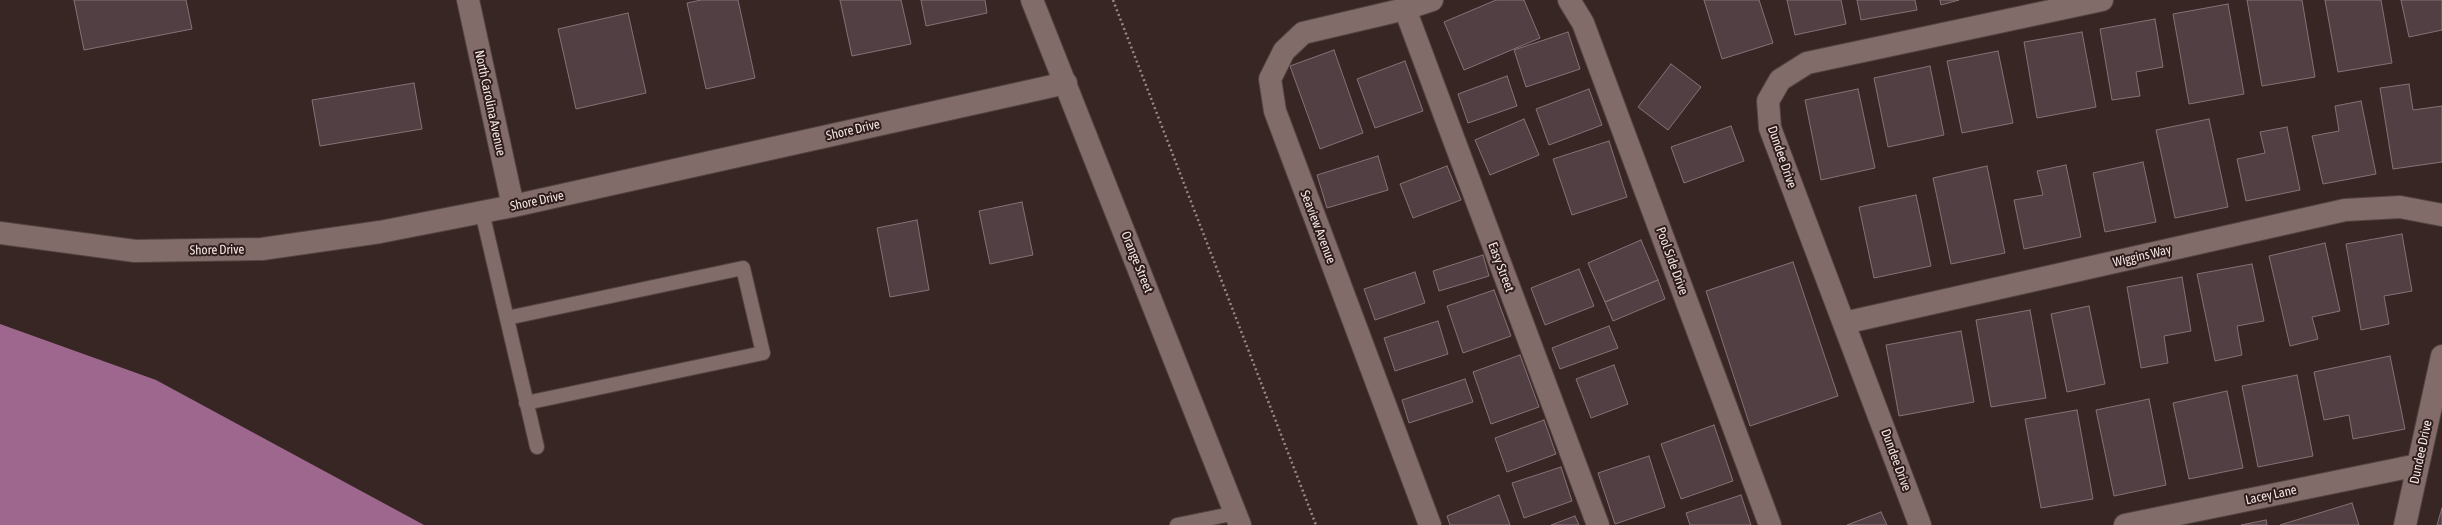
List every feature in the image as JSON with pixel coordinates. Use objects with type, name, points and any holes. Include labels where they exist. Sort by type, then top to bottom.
[{"type":"street","name":"North Carolina Avenue","points":[[468,0],[513,206]]},
{"type":"street","name":"Orange Street","points":[[1032,0],[1238,519]]},
{"type":"street","points":[[1405,9],[1432,0]]},
{"type":"street","name":"Pool Side Drive","points":[[1569,0],[1583,24],[1770,525]]},
{"type":"street","name":"Dundee Drive","points":[[1920,525],[1770,128],[1768,101],[1780,80],[1807,63],[2102,0]]},
{"type":"street","name":"Seaview Avenue","points":[[1405,9],[1303,33],[1284,51],[1270,79],[1275,111],[1430,525]]},
{"type":"street","name":"Easy Street","points":[[1405,9],[1598,525]]},
{"type":"street","name":"Shore Drive","points":[[0,233],[135,251],[262,249],[380,232],[513,206],[1066,83]]},
{"type":"street","name":"Wiggins Way","points":[[1844,322],[2345,210],[2400,207],[2442,215]]},
{"type":"street","name":"Dundee Drive","points":[[2406,525],[2442,356]]},
{"type":"street","name":"Lacey Lane","points":[[2125,525],[2418,465]]},
{"type":"lane","points":[[482,212],[537,447]]},
{"type":"lane","points":[[507,318],[743,268],[763,353],[526,403]]},
{"type":"lane","points":[[1177,525],[1238,519]]},
{"type":"path","points":[[1113,0],[1316,525]]},
{"type":"shaded area","points":[[0,324],[156,380],[424,525],[0,525]]},
{"type":"building","points":[[74,0],[186,0],[192,29],[84,50]]},
{"type":"building","points":[[701,0],[738,0],[755,78],[706,89],[687,3]]},
{"type":"building","points":[[840,0],[901,0],[911,44],[852,56]]},
{"type":"building","points":[[921,0],[985,0],[987,13],[926,26]]},
{"type":"building","points":[[1496,0],[1524,0],[1540,38],[1464,70],[1444,22]]},
{"type":"building","points":[[1704,0],[1759,0],[1773,43],[1722,59]]},
{"type":"building","points":[[1787,0],[1841,0],[1846,24],[1795,35]]},
{"type":"building","points":[[1857,0],[1915,0],[1917,10],[1861,20]]},
{"type":"building","points":[[1940,0],[1959,0],[1941,5]]},
{"type":"building","points":[[2247,0],[2302,0],[2315,77],[2262,86]]},
{"type":"building","points":[[2325,0],[2381,0],[2392,63],[2338,72]]},
{"type":"building","points":[[2401,0],[2442,0],[2442,30],[2409,37]]},
{"type":"building","points":[[2228,4],[2244,94],[2189,104],[2173,14]]},
{"type":"building","points":[[628,13],[646,93],[576,109],[558,29]]},
{"type":"building","points":[[2155,19],[2163,67],[2136,72],[2140,96],[2112,100],[2100,29]]},
{"type":"building","points":[[1568,32],[1580,69],[1526,87],[1514,50]]},
{"type":"building","points":[[2082,32],[2096,107],[2037,118],[2024,42]]},
{"type":"building","points":[[1334,50],[1363,133],[1320,149],[1290,66]]},
{"type":"building","points":[[1998,51],[2013,123],[1962,133],[1947,61]]},
{"type":"building","points":[[1405,61],[1423,111],[1375,128],[1357,79]]},
{"type":"building","points":[[1671,64],[1701,87],[1668,130],[1638,107]]},
{"type":"building","points":[[1930,66],[1944,135],[1888,147],[1874,78]]},
{"type":"building","points":[[1507,76],[1517,106],[1468,123],[1458,94]]},
{"type":"building","points":[[414,83],[422,129],[320,146],[312,100]]},
{"type":"building","points":[[2409,84],[2413,110],[2442,106],[2442,162],[2393,169],[2380,88]]},
{"type":"building","points":[[1589,89],[1602,125],[1549,145],[1536,109]]},
{"type":"building","points":[[1858,89],[1875,168],[1821,180],[1805,100]]},
{"type":"building","points":[[2361,101],[2376,174],[2323,184],[2312,136],[2339,131],[2335,106]]},
{"type":"building","points":[[1524,119],[1539,155],[1490,175],[1475,140]]},
{"type":"building","points":[[2209,119],[2228,207],[2175,218],[2156,130]]},
{"type":"building","points":[[1731,126],[1744,161],[1684,183],[1671,147]]},
{"type":"building","points":[[2287,127],[2300,190],[2246,201],[2237,159],[2265,153],[2260,132]]},
{"type":"building","points":[[1609,141],[1627,197],[1572,215],[1553,159]]},
{"type":"building","points":[[1378,156],[1388,190],[1327,208],[1317,175]]},
{"type":"building","points":[[2143,162],[2156,222],[2105,232],[2093,173]]},
{"type":"building","points":[[2066,165],[2081,237],[2024,249],[2014,200],[2043,195],[2037,171]]},
{"type":"building","points":[[1447,166],[1461,200],[1413,218],[1400,184]]},
{"type":"building","points":[[1987,166],[2005,253],[1951,264],[1933,178]]},
{"type":"building","points":[[1916,195],[1931,266],[1874,278],[1859,207]]},
{"type":"building","points":[[1022,202],[1033,255],[990,264],[979,211]]},
{"type":"building","points":[[917,220],[929,290],[890,297],[877,228]]},
{"type":"building","points":[[2402,234],[2412,291],[2384,296],[2389,324],[2361,330],[2346,244]]},
{"type":"building","points":[[1641,240],[1658,280],[1605,302],[1588,263]]},
{"type":"building","points":[[2325,243],[2340,311],[2312,317],[2318,339],[2290,346],[2269,256]]},
{"type":"building","points":[[1483,255],[1489,276],[1439,291],[1433,271]]},
{"type":"building","points":[[1793,262],[1838,396],[1750,426],[1706,291]]},
{"type":"building","points":[[2252,264],[2264,321],[2237,326],[2242,355],[2215,361],[2197,274]]},
{"type":"building","points":[[1579,269],[1594,306],[1545,325],[1531,288]]},
{"type":"building","points":[[1415,272],[1425,303],[1375,320],[1364,289]]},
{"type":"building","points":[[2182,277],[2191,331],[2164,336],[2168,363],[2141,368],[2127,287]]},
{"type":"building","points":[[1658,280],[1665,299],[1613,321],[1605,302]]},
{"type":"building","points":[[1494,290],[1511,336],[1463,353],[1447,306]]},
{"type":"building","points":[[2089,306],[2105,384],[2067,392],[2051,314]]},
{"type":"building","points":[[2030,310],[2046,398],[1991,407],[1976,320]]},
{"type":"building","points":[[1438,321],[1448,354],[1395,371],[1384,338]]},
{"type":"building","points":[[1609,326],[1618,348],[1560,369],[1552,348]]},
{"type":"building","points":[[1961,331],[1974,402],[1899,416],[1886,345]]},
{"type":"building","points":[[1520,355],[1539,407],[1491,424],[1473,372]]},
{"type":"building","points":[[2390,356],[2405,429],[2353,439],[2349,415],[2324,420],[2314,372]]},
{"type":"building","points":[[1614,365],[1628,404],[1591,418],[1576,379]]},
{"type":"building","points":[[2297,375],[2313,456],[2258,467],[2242,386]]},
{"type":"building","points":[[1465,379],[1473,402],[1409,423],[1402,400]]},
{"type":"building","points":[[2227,391],[2243,468],[2189,479],[2173,403]]},
{"type":"building","points":[[2149,399],[2166,485],[2114,496],[2096,410]]},
{"type":"building","points":[[2077,410],[2093,499],[2041,508],[2025,419]]},
{"type":"building","points":[[1544,420],[1556,454],[1507,472],[1495,438]]},
{"type":"building","points":[[1714,425],[1733,481],[1681,499],[1661,444]]},
{"type":"building","points":[[1649,456],[1665,507],[1615,524],[1598,473]]},
{"type":"building","points":[[1561,467],[1572,501],[1524,518],[1512,483]]},
{"type":"building","points":[[1499,495],[1510,525],[1450,525],[1447,516]]},
{"type":"building","points":[[1741,495],[1751,525],[1690,525],[1686,513]]},
{"type":"building","points":[[2352,503],[2359,525],[2280,525]]},
{"type":"building","points":[[2442,508],[2442,525],[2437,525]]},
{"type":"building","points":[[1881,512],[1887,525],[1847,525]]},
{"type":"building","points":[[1575,516],[1579,525],[1551,525]]},
{"type":"building","points":[[2266,520],[2267,525],[2241,525]]}]
